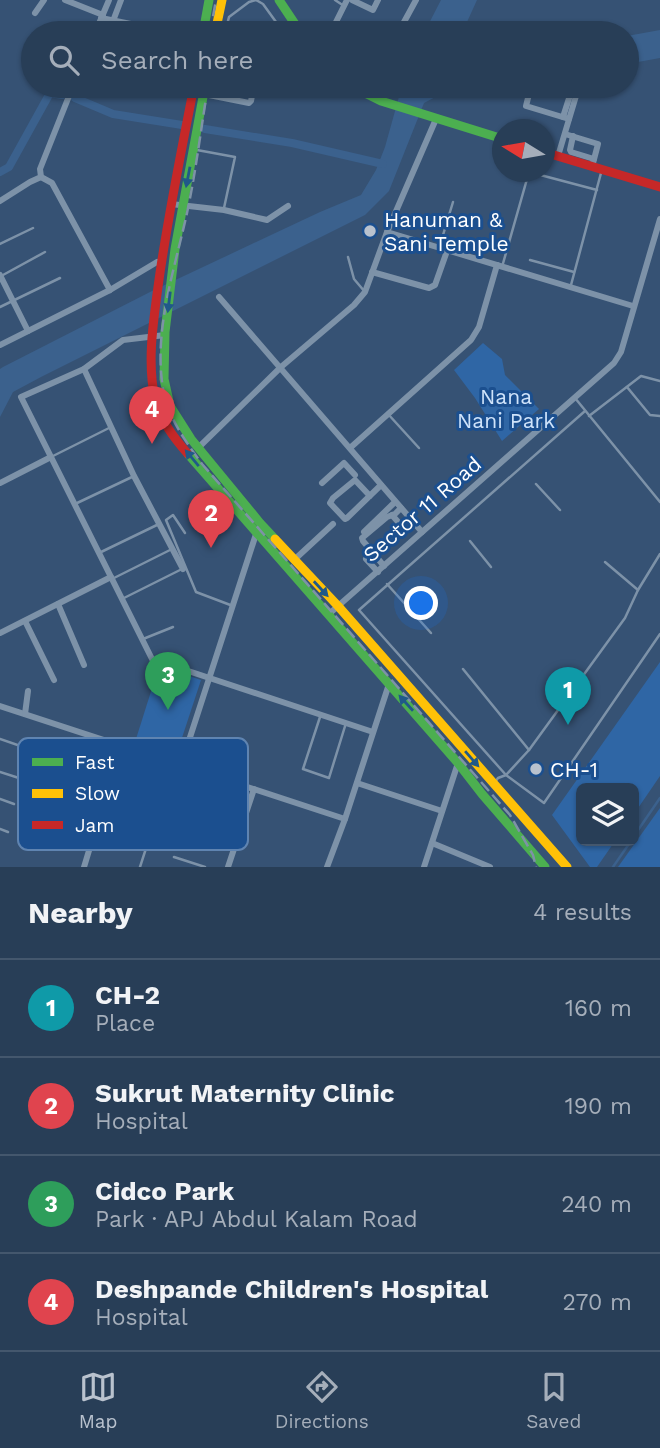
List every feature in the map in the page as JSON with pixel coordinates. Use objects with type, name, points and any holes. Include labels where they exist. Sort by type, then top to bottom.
[{"type":"main road","points":[[205,21],[209,0]]},
{"type":"main road","points":[[218,21],[222,0]]},
{"type":"main road","points":[[281,1],[294,21]]},
{"type":"main road","points":[[192,98],[160,265],[153,333],[154,390],[159,411],[181,446],[258,528],[294,560],[338,606],[567,867]]},
{"type":"main road","points":[[203,98],[172,273],[165,333],[164,379],[167,397],[175,415],[258,528],[545,867]]},
{"type":"main road","points":[[377,98],[422,115],[492,136]]},
{"type":"main road","points":[[555,155],[593,163],[602,170],[660,187]]},
{"type":"street","points":[[34,13],[44,0]]},
{"type":"street","points":[[65,0],[113,21],[121,0]]},
{"type":"street","points":[[100,21],[109,0]]},
{"type":"street","points":[[338,21],[351,1],[373,10],[378,0]]},
{"type":"street","points":[[405,21],[416,0]]},
{"type":"street","points":[[41,177],[40,169],[68,98]]},
{"type":"street","points":[[232,98],[249,103],[252,98]]},
{"type":"street","points":[[528,98],[526,106],[566,118]]},
{"type":"street","points":[[555,148],[565,134],[570,98]]},
{"type":"street","points":[[566,118],[574,98]]},
{"type":"street","points":[[198,448],[281,368],[354,306],[365,292],[387,232],[436,119]]},
{"type":"street","points":[[565,134],[573,136],[598,144],[593,163],[571,152],[573,136]]},
{"type":"street","points":[[0,201],[30,181],[41,177],[52,183],[110,290]]},
{"type":"street","points":[[172,204],[224,210],[267,219],[288,206]]},
{"type":"street","name":"Sector 11 Road","points":[[329,614],[614,363],[621,352],[660,219]]},
{"type":"street","points":[[387,232],[633,306]]},
{"type":"street","points":[[372,272],[432,287],[447,251]]},
{"type":"street","points":[[0,345],[160,265]]},
{"type":"street","points":[[350,448],[471,340],[479,327],[500,266]]},
{"type":"street","points":[[0,276],[28,331]]},
{"type":"street","points":[[219,297],[422,533]]},
{"type":"street","points":[[165,333],[122,340],[84,369],[21,397],[152,659],[373,732]]},
{"type":"street","points":[[84,369],[134,476],[183,569]]},
{"type":"street","points":[[0,483],[51,457]]},
{"type":"street","points":[[322,483],[344,463],[355,475]]},
{"type":"street","points":[[331,496],[364,466]]},
{"type":"street","points":[[370,496],[355,480],[330,503],[345,519],[382,486]]},
{"type":"street","points":[[349,519],[382,486]]},
{"type":"street","points":[[363,532],[396,502]]},
{"type":"street","points":[[384,566],[362,540],[401,508]]},
{"type":"street","points":[[392,515],[399,523]]},
{"type":"street","points":[[294,560],[332,524]]},
{"type":"street","points":[[190,738],[258,528]]},
{"type":"street","points":[[366,559],[378,572]]},
{"type":"street","points":[[0,634],[112,578]]},
{"type":"street","points":[[58,604],[84,665]]},
{"type":"street","points":[[25,621],[54,680]]},
{"type":"street","points":[[327,867],[389,684]]},
{"type":"street","points":[[25,714],[28,691]]},
{"type":"street","points":[[0,706],[99,738]]},
{"type":"street","points":[[424,867],[458,763]]},
{"type":"street","points":[[357,783],[442,811]]},
{"type":"street","points":[[482,794],[494,783]]},
{"type":"street","points":[[248,787],[345,819]]},
{"type":"street","points":[[248,806],[254,789]]},
{"type":"street","points":[[432,843],[490,867]]},
{"type":"street","points":[[84,867],[90,850]]},
{"type":"street","points":[[228,867],[233,850]]},
{"type":"lane","points":[[228,21],[229,17],[256,0],[263,4],[275,21]]},
{"type":"lane","points":[[335,0],[351,1]]},
{"type":"lane","points":[[194,149],[235,157],[224,210]]},
{"type":"lane","points":[[571,288],[602,170]]},
{"type":"lane","points":[[555,177],[597,190]]},
{"type":"lane","points":[[500,266],[526,182]]},
{"type":"lane","points":[[439,248],[453,202]]},
{"type":"lane","points":[[0,244],[33,228]]},
{"type":"lane","points":[[0,276],[45,252]]},
{"type":"lane","points":[[348,257],[354,279],[365,292]]},
{"type":"lane","points":[[530,260],[575,272]]},
{"type":"lane","points":[[0,307],[60,278]]},
{"type":"lane","points":[[589,416],[640,376],[660,382]]},
{"type":"lane","points":[[627,387],[650,415],[660,416]]},
{"type":"lane","points":[[575,398],[660,502]]},
{"type":"lane","points":[[585,411],[359,610],[506,775],[544,803],[660,634]]},
{"type":"lane","points":[[388,414],[419,447]]},
{"type":"lane","points":[[51,457],[113,427]]},
{"type":"lane","points":[[75,505],[134,476]]},
{"type":"lane","points":[[537,484],[560,510]]},
{"type":"lane","points":[[185,533],[173,515],[166,520],[196,592],[233,606]]},
{"type":"lane","points":[[99,553],[160,524]]},
{"type":"lane","points":[[470,541],[491,567]]},
{"type":"lane","points":[[112,578],[172,549]]},
{"type":"lane","points":[[494,783],[506,775],[529,750],[625,618],[660,554]]},
{"type":"lane","points":[[605,562],[638,590]]},
{"type":"lane","points":[[122,599],[183,569]]},
{"type":"lane","points":[[387,584],[431,633]]},
{"type":"lane","points":[[143,639],[173,627]]},
{"type":"lane","points":[[463,669],[529,750]]},
{"type":"lane","points":[[321,715],[303,769],[329,778],[346,723]]},
{"type":"lane","points":[[0,738],[18,745]]},
{"type":"lane","points":[[0,772],[18,778]]},
{"type":"lane","points":[[0,800],[14,804]]},
{"type":"lane","points":[[0,829],[8,832]]},
{"type":"lane","points":[[140,867],[146,850]]},
{"type":"lane","points":[[174,857],[205,867]]},
{"type":"green space","name":"Nana Nani Park","points":[[483,343],[502,359],[505,375],[539,409],[502,441],[454,370]]},
{"type":"green space","points":[[660,662],[660,776],[639,807],[639,783],[576,783],[576,846],[612,846],[597,867],[590,867],[552,815]]},
{"type":"green space","points":[[159,666],[201,680],[182,738],[136,738]]},
{"type":"green space","points":[[660,808],[660,867],[618,867],[633,846],[639,846],[639,838]]},
{"type":"shaded area","points":[[441,0],[477,0],[467,21],[430,21]]},
{"type":"shaded area","points":[[660,30],[660,58],[639,62],[639,34]]},
{"type":"shaded area","points":[[399,98],[433,98],[424,103],[389,191],[365,215],[13,392],[0,417],[0,369],[152,291],[361,195],[376,170]]},
{"type":"waterway","points":[[0,172],[9,167],[47,98]]},
{"type":"waterway","points":[[75,98],[113,114],[182,125]]},
{"type":"waterway","points":[[205,129],[292,143],[383,164]]},
{"type":"waterway","points":[[639,829],[660,798]]},
{"type":"waterway","points":[[613,867],[628,846]]},
{"type":"railway","points":[[212,21],[216,0]]},
{"type":"railway","points":[[206,98],[190,197],[163,326],[161,371],[170,413],[202,464],[510,815],[533,855],[536,867]]},
{"type":"traffic: fast","points":[[205,21],[209,0]]},
{"type":"traffic: fast","points":[[279,0],[293,21]]},
{"type":"traffic: fast","points":[[203,98],[175,249],[165,332],[164,379],[170,406],[191,439],[275,539]]},
{"type":"traffic: fast","points":[[375,98],[492,136]]},
{"type":"traffic: fast","points":[[188,454],[458,763],[545,867]]},
{"type":"traffic: slow","points":[[218,21],[222,0]]},
{"type":"traffic: slow","points":[[275,539],[338,606],[567,867]]},
{"type":"traffic: jam","points":[[188,454],[168,429],[161,415],[155,399],[151,357],[162,262],[192,98]]},
{"type":"traffic: jam","points":[[555,155],[660,187]]},
{"type":"place","name":"Hanuman & Sani Temple","points":[[370,231]]},
{"type":"place","name":"Deshpande Children's Hospital","points":[[152,444]]},
{"type":"place","name":"Sukrut Maternity Clinic","points":[[211,548]]},
{"type":"place","name":"Cidco Park","points":[[168,710]]},
{"type":"place","name":"CH-2","points":[[568,725]]},
{"type":"place","name":"CH-1","points":[[536,769]]}]
